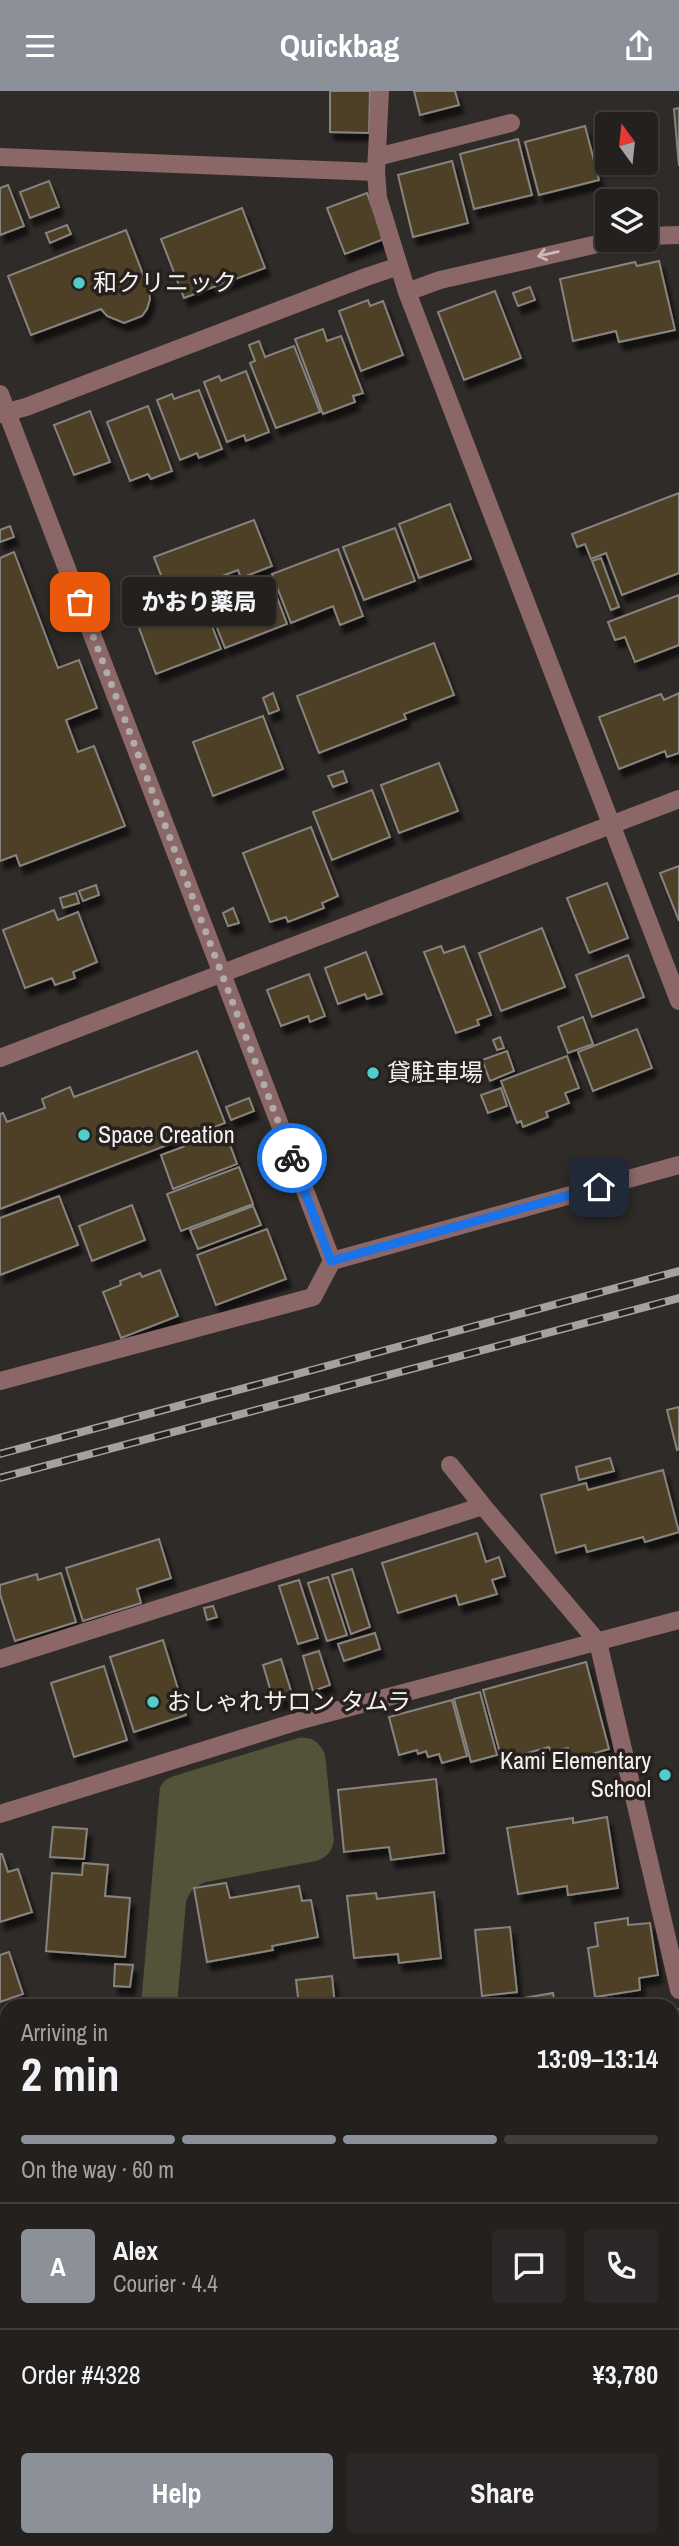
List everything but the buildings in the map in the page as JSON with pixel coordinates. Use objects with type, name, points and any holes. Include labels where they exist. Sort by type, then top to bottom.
[{"type":"street","points":[[380,91],[376,165],[378,198],[407,292],[679,1001]]},
{"type":"street","points":[[0,157],[376,165],[512,123]]},
{"type":"street","points":[[658,236],[679,235]]},
{"type":"street","points":[[407,292],[440,279],[595,244]]},
{"type":"street","points":[[4,413],[399,267]]},
{"type":"street","points":[[0,394],[4,413],[331,1261],[313,1297],[0,1381]]},
{"type":"street","points":[[0,1058],[679,799]]},
{"type":"street","points":[[331,1261],[679,1165]]},
{"type":"street","points":[[450,1465],[598,1642],[679,1990]]},
{"type":"street","points":[[0,1659],[483,1506]]},
{"type":"street","points":[[0,1814],[305,1720],[679,1620]]},
{"type":"green space","points":[[298,1738],[308,1738],[320,1746],[325,1754],[334,1840],[326,1856],[316,1861],[206,1882],[196,1887],[186,1902],[178,1999],[142,1999],[160,1787],[165,1780]]},
{"type":"railway","points":[[0,1454],[679,1271]]},
{"type":"railway","points":[[0,1478],[679,1298]]},
{"type":"way so far","points":[[80,602],[292,1158]]},
{"type":"place","name":"和クリニック","points":[[79,283]]},
{"type":"place","name":"かおり薬局","points":[[80,602]]},
{"type":"place","name":"貸駐車場","points":[[373,1073]]},
{"type":"place","name":"Space Creation","points":[[84,1135]]},
{"type":"place","name":"おしゃれサロン タムラ","points":[[153,1702]]},
{"type":"place","name":"Kami Elementary School","points":[[665,1775]]},
{"type":"route","points":[[292,1158],[331,1261],[599,1187]]}]
